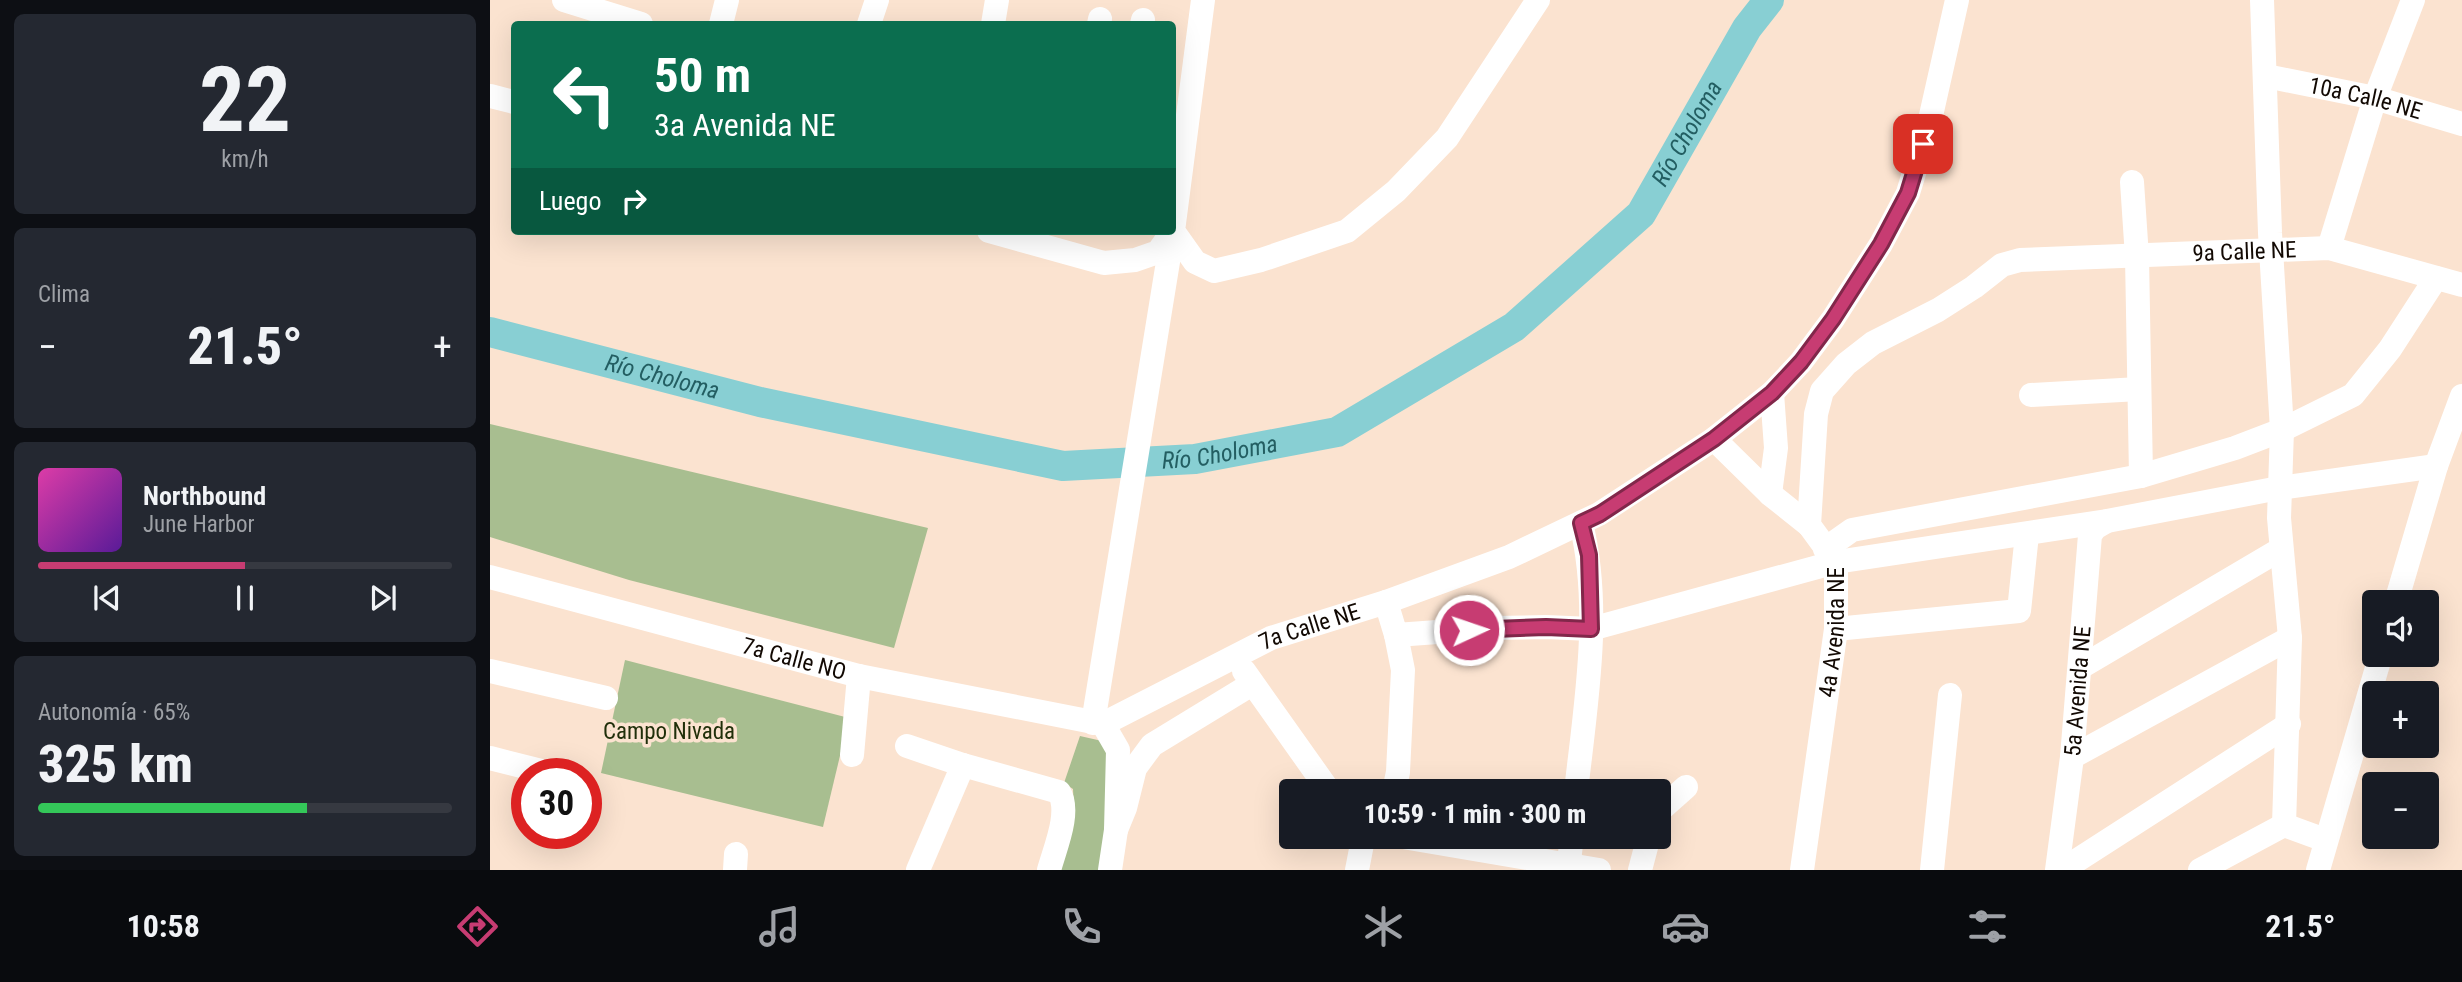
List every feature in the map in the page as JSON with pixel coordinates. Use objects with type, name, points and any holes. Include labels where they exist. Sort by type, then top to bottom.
[{"type":"street","points":[[564,0],[631,21]]},
{"type":"street","points":[[722,21],[727,0]]},
{"type":"street","points":[[870,21],[877,0]]},
{"type":"street","points":[[994,21],[997,0]]},
{"type":"street","points":[[1176,182],[1203,0]]},
{"type":"street","points":[[1176,235],[1195,262],[1214,271],[1261,260],[1347,231],[1396,191],[1447,138],[1538,0]]},
{"type":"street","name":"7a Calle NE","points":[[1098,723],[1271,638],[1386,602],[1509,557],[1600,514],[1714,439],[1772,393],[1801,362],[1833,319],[1881,244],[1908,193],[1930,120],[1957,0]]},
{"type":"street","points":[[2262,0],[2282,430],[2279,488],[2281,549],[2290,638],[2284,825]]},
{"type":"street","points":[[2329,248],[2375,98],[2413,0]]},
{"type":"street","name":"10a Calle NE","points":[[2266,76],[2375,98],[2462,124]]},
{"type":"street","points":[[490,96],[511,102]]},
{"type":"street","points":[[2132,182],[2137,257],[2141,476]]},
{"type":"street","points":[[1004,235],[1104,262],[1135,260],[1158,252],[1170,235]]},
{"type":"street","points":[[1110,870],[1116,830],[1118,750],[1098,723],[1098,694],[1172,235]]},
{"type":"street","name":"9a Calle NE","points":[[1809,525],[1816,414],[1822,391],[1846,364],[1873,343],[1938,310],[2002,265],[2020,260],[2329,248],[2462,285]]},
{"type":"street","points":[[1830,556],[1852,530],[2141,476],[2235,448],[2282,430],[2353,395],[2390,349],[2436,278]]},
{"type":"street","points":[[2031,395],[2139,389]]},
{"type":"street","points":[[1770,494],[1776,448],[1772,393]]},
{"type":"street","points":[[2400,590],[2436,466],[2462,396]]},
{"type":"street","name":"4a Avenida NE","points":[[1714,439],[1770,494],[1809,525],[1830,556],[1836,629],[1802,870]]},
{"type":"street","points":[[1396,635],[1493,628],[1591,629],[1830,556],[2027,534],[2279,488],[2436,466]]},
{"type":"street","name":"5a Avenida NE","points":[[2057,870],[2081,667],[2090,535],[2095,528],[2107,521]]},
{"type":"street","points":[[1577,779],[1591,629],[1589,555],[1581,523]]},
{"type":"street","points":[[1836,629],[2019,611],[2027,534]]},
{"type":"street","points":[[2081,667],[2281,549]]},
{"type":"street","name":"7a Calle NO","points":[[490,577],[859,676],[1098,723]]},
{"type":"street","points":[[1386,602],[1403,670],[1397,779]]},
{"type":"street","points":[[2072,757],[2290,638]]},
{"type":"street","name":"7a Calle NE","points":[[1236,655],[1252,684],[1320,779]]},
{"type":"street","points":[[2319,870],[2325,841],[2377,667]]},
{"type":"street","points":[[490,671],[606,698]]},
{"type":"street","points":[[852,755],[859,676]]},
{"type":"street","points":[[1116,830],[1125,808],[1135,768],[1152,745],[1252,684]]},
{"type":"street","points":[[1932,870],[1950,695]]},
{"type":"street","points":[[2062,870],[2289,724]]},
{"type":"street","points":[[907,747],[1059,792],[1063,799],[1063,817],[1049,870]]},
{"type":"street","points":[[490,758],[511,763]]},
{"type":"street","points":[[918,870],[963,765]]},
{"type":"street","points":[[1671,800],[1686,787]]},
{"type":"street","points":[[2200,870],[2284,825],[2325,841]]},
{"type":"street","points":[[1357,870],[1363,849]]},
{"type":"street","points":[[1469,849],[1599,870]]},
{"type":"street","points":[[1568,867],[1570,849]]},
{"type":"street","points":[[1640,870],[1646,849]]},
{"type":"green space","points":[[490,424],[928,528],[894,648],[629,580],[490,537]]},
{"type":"green space","name":"Campo Nivada","points":[[625,660],[849,718],[823,827],[602,773]]},
{"type":"green space","points":[[1080,736],[1102,741],[1110,752],[1103,870],[1061,870],[1074,812],[1073,789],[1064,783]]},
{"type":"waterway","name":"Río Choloma","points":[[490,332],[760,402],[1063,466],[1195,459],[1337,432],[1514,327],[1641,214],[1747,28],[1769,0]]},
{"type":"route","points":[[1469,630],[1546,627],[1591,629],[1589,555],[1581,523],[1600,514],[1714,439],[1772,393],[1801,362],[1833,319],[1881,244],[1908,193],[1923,144]]}]
